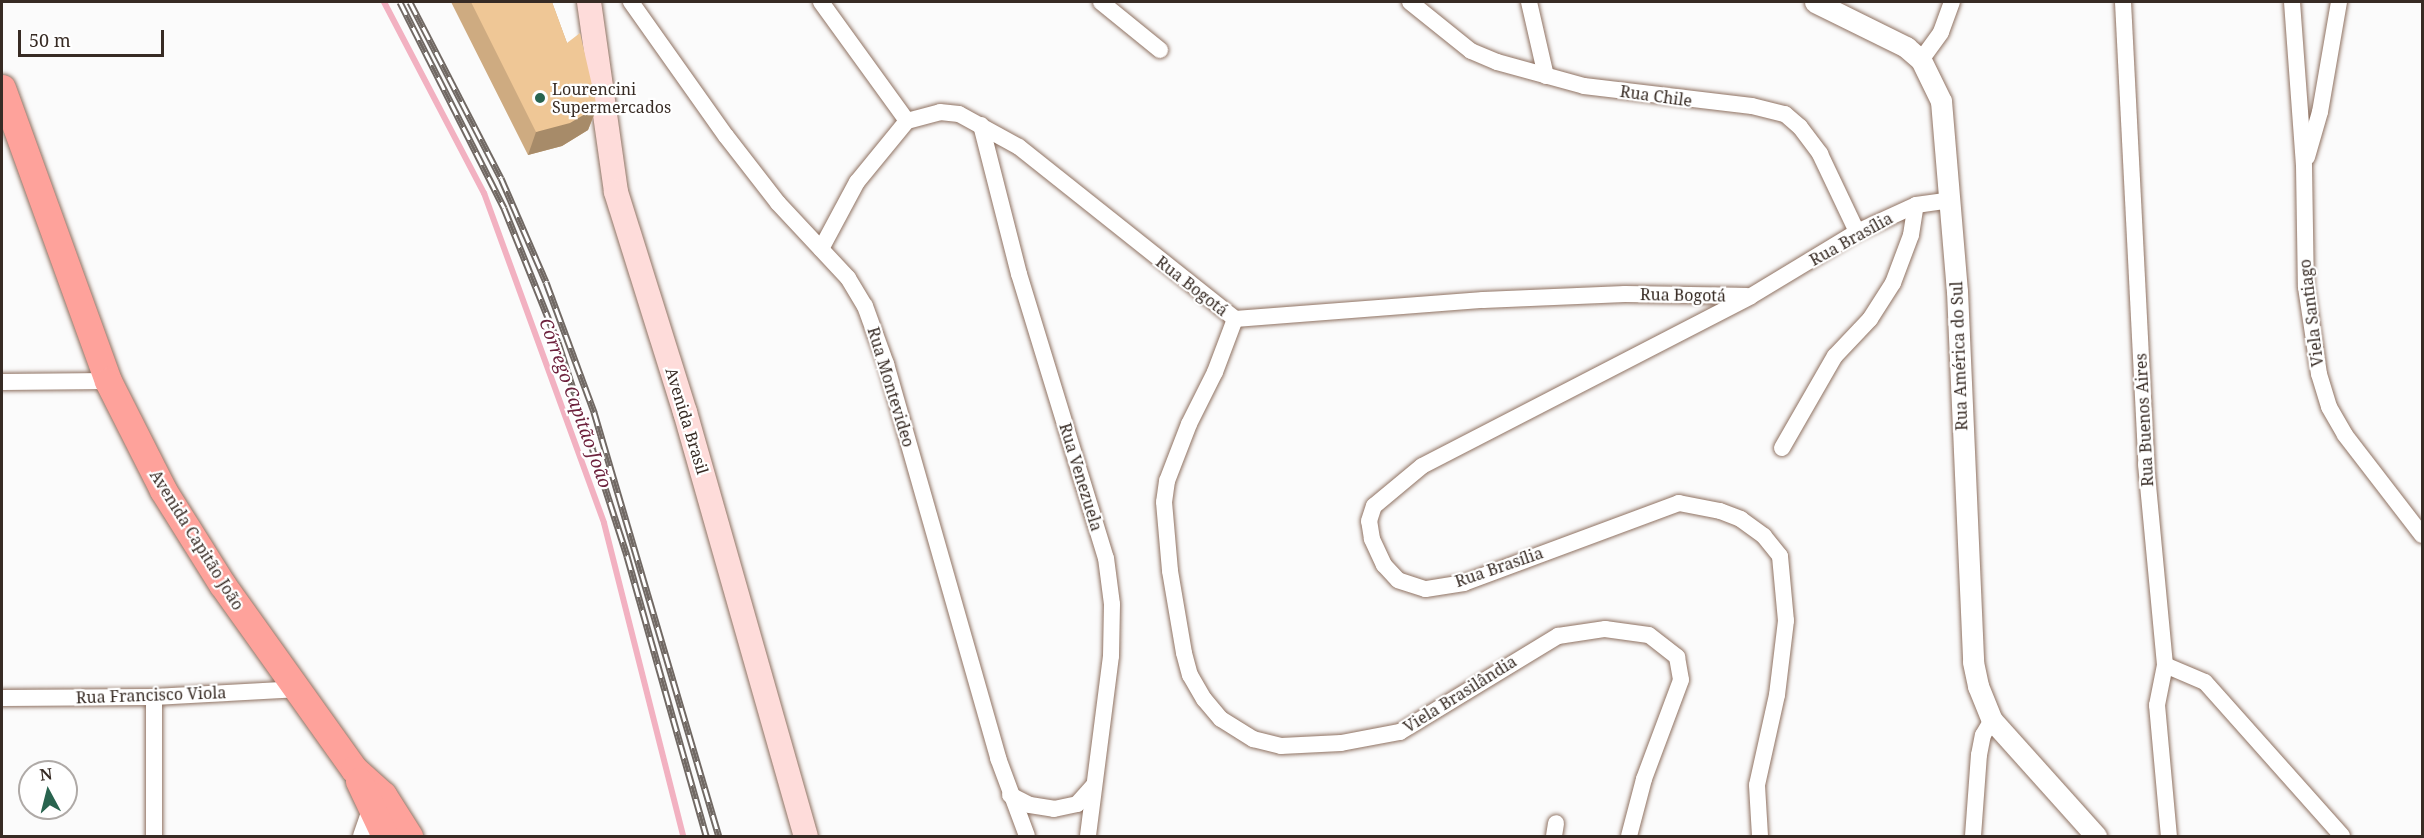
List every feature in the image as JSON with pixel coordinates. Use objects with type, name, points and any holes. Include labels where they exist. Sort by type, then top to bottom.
[{"type":"highway","name":"Avenida Capitão João","points":[[2,88],[108,381],[163,490],[222,584],[300,689],[376,801],[409,837]]},
{"type":"highway","name":"Avenida Capitão João","points":[[376,801],[385,837]]},
{"type":"main road","name":"Avenida Brasil","points":[[589,2],[616,192],[685,412],[806,837]]},
{"type":"street","name":"Rua Montevideo","points":[[631,2],[726,136],[778,203],[857,291],[882,354],[1010,795],[1027,837]]},
{"type":"street","points":[[821,2],[907,121],[857,182],[821,249]]},
{"type":"street","points":[[1101,2],[1160,50]]},
{"type":"street","name":"Rua Chile","points":[[1410,2],[1471,51],[1546,76],[1584,86],[1752,106],[1785,114],[1800,127],[1820,154],[1857,232]]},
{"type":"street","points":[[1529,2],[1546,76]]},
{"type":"street","points":[[1815,2],[1890,38],[1921,60],[1941,32],[1952,2]]},
{"type":"street","name":"Rua Buenos Aires","points":[[2123,2],[2146,464],[2165,665],[2157,705],[2169,837]]},
{"type":"street","name":"Viela Santiago","points":[[2292,2],[2304,166],[2306,287],[2312,340],[2329,407],[2373,475],[2422,534]]},
{"type":"street","name":"Viela Santiago","points":[[2304,166],[2320,112],[2339,2]]},
{"type":"street","name":"Rua América do Sul","points":[[1921,60],[1941,100],[1951,200],[1973,663],[1978,686],[1992,720],[2096,837]]},
{"type":"street","name":"Rua Bogotá","points":[[907,121],[940,112],[959,114],[1019,147],[1235,319],[1495,299],[1625,294],[1751,296]]},
{"type":"street","name":"Rua Venezuela","points":[[981,125],[1019,274],[1106,558],[1112,603],[1111,656],[1088,837]]},
{"type":"street","name":"Rua Brasília","points":[[1760,837],[1757,785],[1777,695],[1786,621],[1780,556],[1764,536],[1741,519],[1720,511],[1679,503],[1464,582],[1425,589],[1398,580],[1384,565],[1372,539],[1369,521],[1374,506],[1385,493],[1422,466],[1751,296],[1857,232],[1916,205],[1951,200]]},
{"type":"street","points":[[1782,448],[1835,356],[1870,319],[1893,283],[1911,235],[1916,205]]},
{"type":"street","name":"Viela Brasilândia","points":[[1235,319],[1189,424],[1167,481],[1164,502],[1170,571],[1184,653],[1190,675],[1204,699],[1221,719],[1253,739],[1281,746],[1341,743],[1400,732],[1558,636],[1605,629],[1649,635],[1677,657],[1681,680],[1644,779],[1629,837]]},
{"type":"street","points":[[2,382],[108,381]]},
{"type":"street","points":[[2165,665],[2205,682],[2342,837]]},
{"type":"street","name":"Rua Francisco Viola","points":[[2,698],[154,697],[300,689]]},
{"type":"street","points":[[154,697],[154,837]]},
{"type":"street","points":[[1973,837],[1979,755],[1983,735],[1992,720]]},
{"type":"street","points":[[1010,795],[1030,805],[1054,809],[1077,804],[1093,786]]},
{"type":"street","points":[[361,837],[376,801]]},
{"type":"building","name":"Lourencini Supermercados","points":[[471,2],[552,2],[567,43],[580,33],[597,107],[570,123],[536,132]]},
{"type":"waterway","name":"Córrego Capitão João","points":[[384,2],[484,193],[604,523],[683,836]]},
{"type":"railway","points":[[400,2],[504,208],[558,342],[627,556],[706,836]]},
{"type":"railway","points":[[410,2],[501,178],[546,282],[594,412],[719,836]]},
{"type":"place","name":"Lourencini Supermercados","points":[[540,98]]}]
